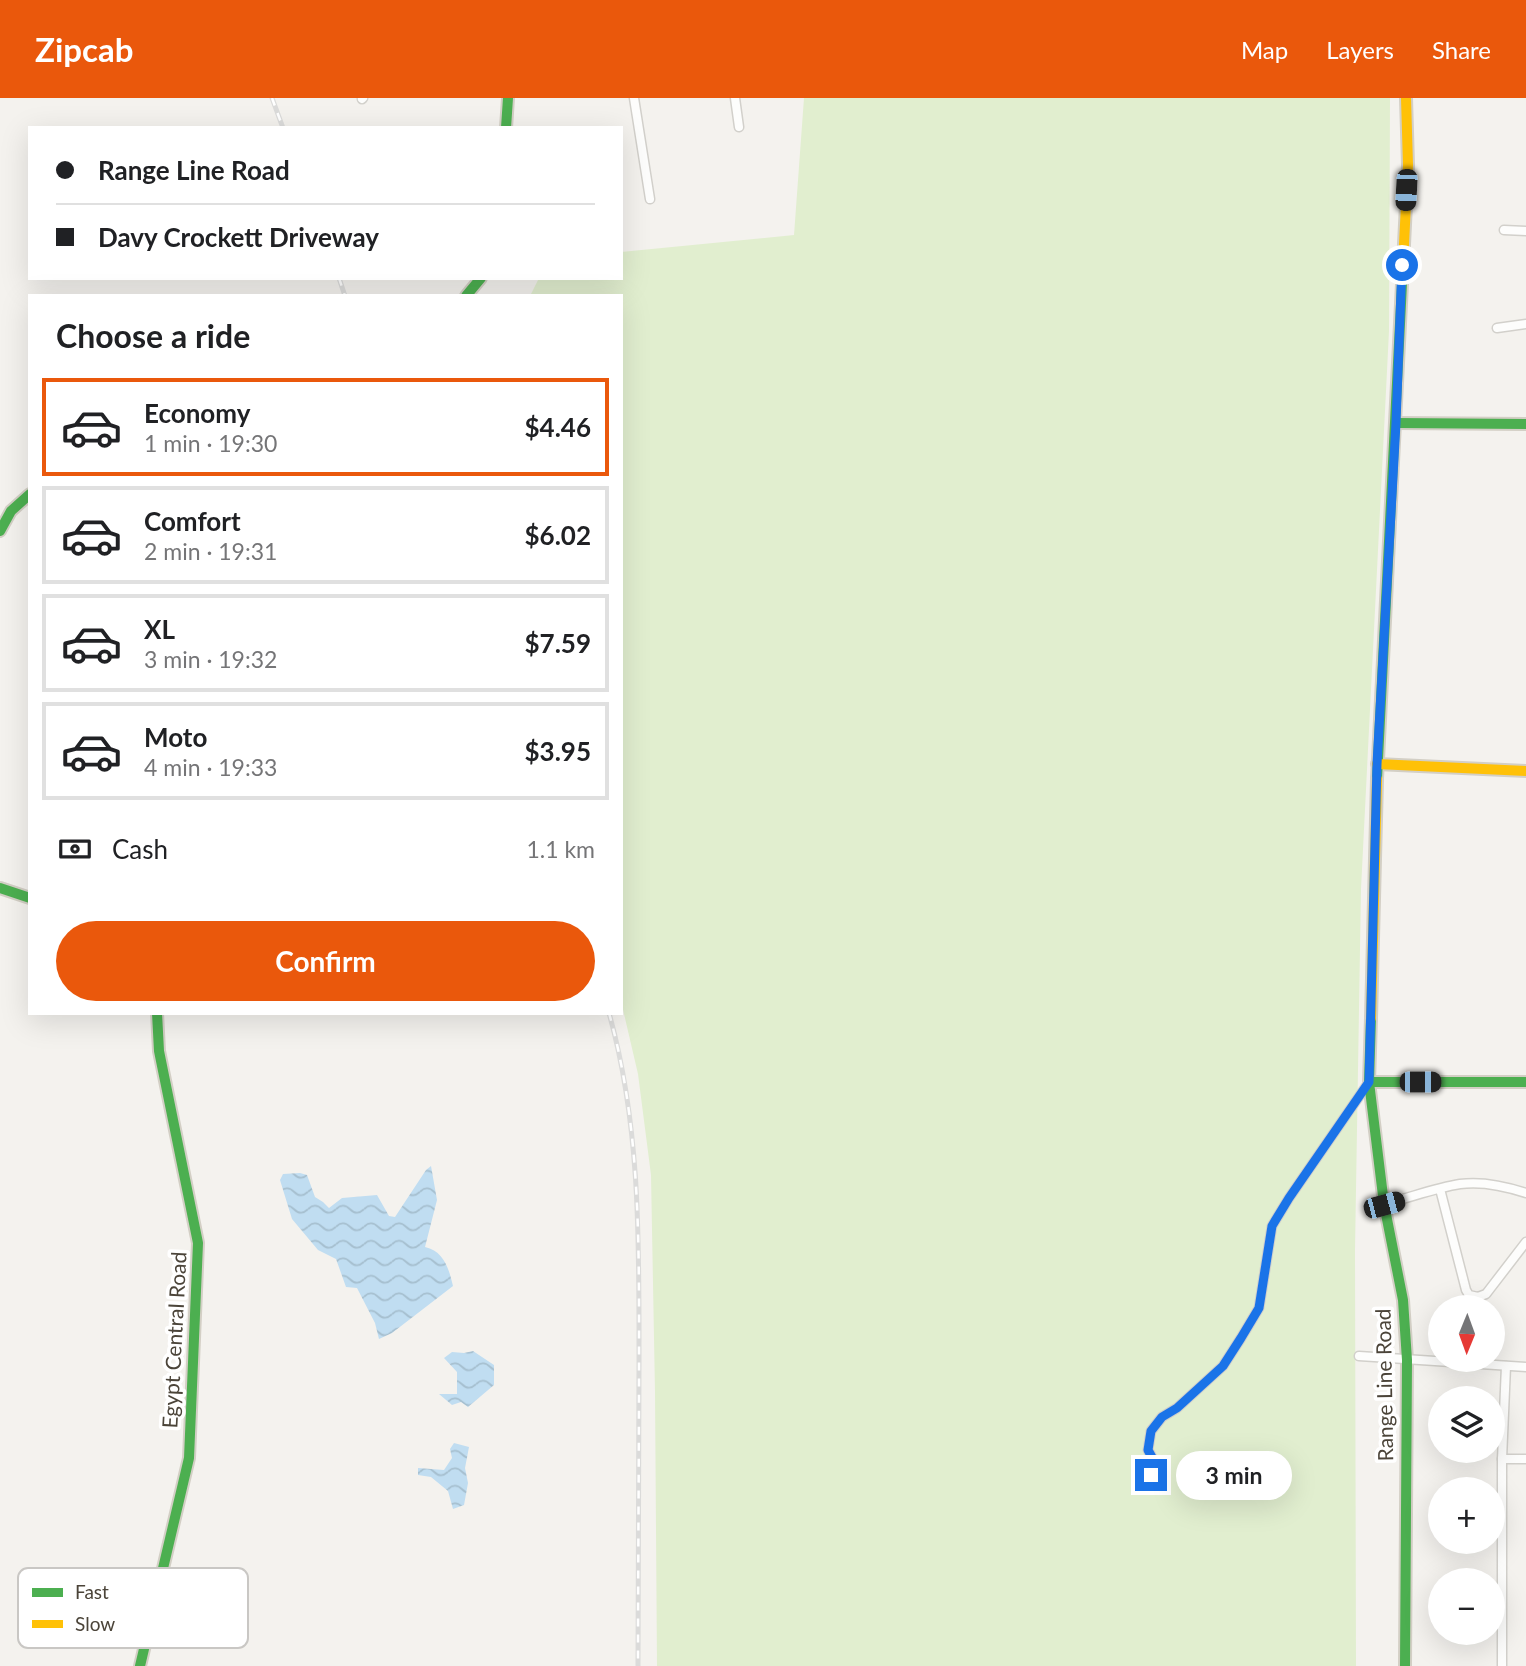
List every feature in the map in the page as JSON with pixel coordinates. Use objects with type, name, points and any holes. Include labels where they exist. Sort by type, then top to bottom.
[{"type":"street","points":[[506,126],[508,98]]},
{"type":"street","points":[[634,98],[650,199]]},
{"type":"street","points":[[735,98],[739,127]]},
{"type":"street","name":"Range Line Road","points":[[1405,1666],[1407,1360],[1403,1300],[1384,1205],[1369,1082],[1377,764],[1408,165],[1406,98]]},
{"type":"street","points":[[1504,230],[1526,231]]},
{"type":"street","points":[[468,294],[479,280]]},
{"type":"street","points":[[1497,328],[1526,324]]},
{"type":"street","points":[[1396,423],[1526,424]]},
{"type":"street","points":[[0,531],[11,511],[28,496]]},
{"type":"street","points":[[1377,764],[1526,771]]},
{"type":"street","points":[[0,888],[28,897]]},
{"type":"street","name":"Egypt Central Road","points":[[157,1015],[159,1051],[198,1243],[188,1458],[163,1568]]},
{"type":"street","points":[[1148,1489],[1154,1461],[1148,1450],[1151,1431],[1162,1417],[1177,1408],[1223,1366],[1241,1338],[1259,1308],[1272,1226],[1369,1082],[1526,1082]]},
{"type":"street","points":[[1384,1205],[1460,1184],[1502,1185],[1526,1193]]},
{"type":"street","points":[[1440,1189],[1469,1295],[1478,1297],[1486,1294],[1526,1242]]},
{"type":"street","points":[[1359,1356],[1526,1367]]},
{"type":"street","points":[[1505,1389],[1506,1366]]},
{"type":"street","points":[[1505,1459],[1526,1459]]},
{"type":"street","points":[[1502,1463],[1502,1666]]},
{"type":"street","name":"Egypt Central Road","points":[[140,1666],[144,1648]]},
{"type":"green space","points":[[804,98],[1390,98],[1389,331],[1361,889],[1355,1250],[1356,1666],[657,1666],[651,1175],[638,1074],[623,1010],[623,294],[531,294],[538,280],[623,280],[623,252],[794,235]]},
{"type":"water","points":[[431,1166],[437,1200],[425,1247],[437,1252],[441,1257],[453,1286],[392,1333],[379,1339],[375,1323],[357,1288],[346,1287],[336,1259],[318,1250],[292,1219],[280,1180],[283,1174],[307,1175],[315,1197],[329,1208],[342,1198],[377,1195],[389,1216],[395,1217]]},
{"type":"water","points":[[473,1351],[494,1365],[494,1385],[468,1407],[461,1402],[452,1405],[439,1394],[457,1394],[457,1372],[444,1358],[452,1352]]},
{"type":"water","points":[[454,1443],[469,1447],[465,1468],[468,1483],[464,1505],[453,1509],[448,1491],[431,1477],[418,1475],[418,1468],[444,1470],[452,1458],[450,1449]]},
{"type":"railway","points":[[272,98],[282,126]]},
{"type":"railway","points":[[340,280],[344,294]]},
{"type":"railway","points":[[609,1015],[633,1143],[638,1230],[638,1666]]},
{"type":"traffic: fast","points":[[506,126],[508,98]]},
{"type":"traffic: fast","points":[[1377,779],[1403,264]]},
{"type":"traffic: fast","points":[[468,294],[479,280]]},
{"type":"traffic: fast","points":[[1396,423],[1526,424]]},
{"type":"traffic: fast","points":[[0,531],[11,511],[28,496]]},
{"type":"traffic: fast","points":[[0,888],[28,897]]},
{"type":"traffic: fast","points":[[157,1015],[159,1051],[198,1243],[189,1458],[163,1568]]},
{"type":"traffic: fast","points":[[1371,1018],[1369,1082],[1384,1204],[1403,1300],[1407,1360],[1405,1666]]},
{"type":"traffic: fast","points":[[1369,1082],[1526,1082]]},
{"type":"traffic: fast","points":[[140,1666],[144,1648]]},
{"type":"traffic: slow","points":[[1403,264],[1408,165],[1406,98]]},
{"type":"traffic: slow","points":[[1377,764],[1526,771]]},
{"type":"traffic: slow","points":[[1371,1018],[1377,779]]},
{"type":"route","points":[[1151,1475],[1154,1461],[1148,1450],[1151,1431],[1162,1417],[1177,1408],[1223,1366],[1241,1338],[1259,1308],[1272,1226],[1369,1082],[1377,764],[1402,265]]}]
